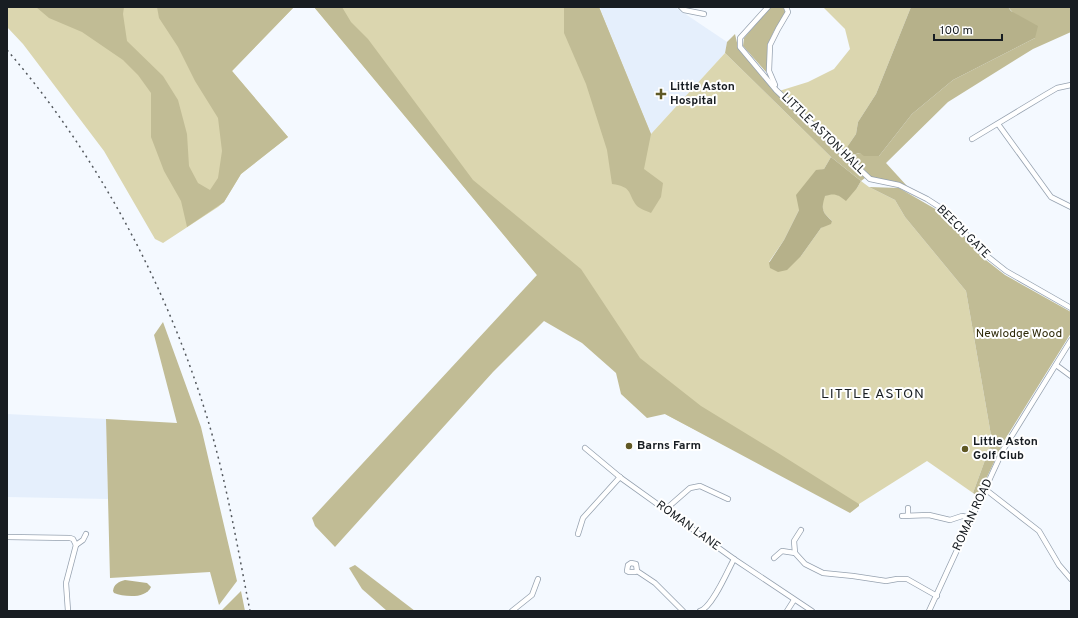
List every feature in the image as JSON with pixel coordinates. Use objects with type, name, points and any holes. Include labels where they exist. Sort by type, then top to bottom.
[{"type":"street","points":[[681,7],[684,10],[704,14]]},
{"type":"street","name":"LITTLE ASTON HALL","points":[[768,7],[740,38],[740,47],[776,90],[870,179]]},
{"type":"street","name":"LITTLE ASTON HALL","points":[[776,90],[769,71],[770,45],[788,12],[786,7]]},
{"type":"street","points":[[972,139],[1057,88],[1071,84]]},
{"type":"street","points":[[998,124],[1051,197],[1071,207]]},
{"type":"street","name":"BEECH GATE","points":[[870,179],[899,185],[927,198],[944,210],[982,252],[1006,271],[1071,308]]},
{"type":"street","name":"ROMAN ROAD","points":[[929,611],[1003,450],[1071,340]]},
{"type":"street","points":[[1056,365],[1071,376]]},
{"type":"street","name":"ROMAN LANE","points":[[585,448],[620,477],[734,559],[812,611]]},
{"type":"street","points":[[578,534],[584,518],[620,477]]},
{"type":"street","points":[[666,509],[690,488],[700,486],[728,499]]},
{"type":"street","points":[[985,489],[1039,532],[1071,580]]},
{"type":"street","points":[[908,508],[908,515]]},
{"type":"street","points":[[902,516],[929,515],[950,520],[962,516],[972,518]]},
{"type":"street","points":[[801,530],[794,541],[795,553],[805,564],[823,573],[886,581],[907,579],[936,596]]},
{"type":"street","points":[[68,611],[66,583],[76,545],[83,540],[86,534]]},
{"type":"street","points":[[7,537],[70,538],[76,545]]},
{"type":"street","points":[[774,558],[782,551],[795,553]]},
{"type":"street","points":[[700,611],[704,610],[711,602],[734,559]]},
{"type":"street","points":[[637,570],[655,583],[683,611]]},
{"type":"street","points":[[512,611],[532,595],[538,579]]},
{"type":"street","points":[[787,611],[794,600]]},
{"type":"shaded area","points":[[7,7],[294,7],[232,71],[288,137],[241,174],[224,202],[163,243],[155,239],[104,151],[23,44],[7,27]]},
{"type":"shaded area","name":"Little Aston Golf Club","points":[[314,7],[599,7],[651,134],[725,53],[831,157],[824,169],[816,171],[809,181],[799,210],[784,240],[769,262],[801,256],[821,228],[832,221],[823,210],[824,196],[833,193],[840,196],[857,188],[861,181],[869,187],[895,200],[905,217],[966,291],[992,441],[973,493],[927,461],[859,504],[833,502],[665,414],[537,275]]},
{"type":"shaded area","name":"Little Aston Hospital","points":[[602,7],[675,7],[727,42],[725,53],[651,134],[600,9]]},
{"type":"shaded area","points":[[911,7],[876,94],[858,122],[856,134],[843,153],[779,91],[808,82],[834,69],[850,49],[845,29],[824,8]]},
{"type":"shaded area","points":[[911,7],[1008,7],[1011,11],[1038,26],[1035,38],[953,80],[912,114],[879,156],[864,156],[860,153],[847,156],[843,153],[856,134],[858,122],[876,94]]},
{"type":"shaded area","points":[[831,157],[861,181],[846,201],[836,195],[825,196],[823,210],[832,221],[831,224],[821,228],[801,256],[787,270],[778,272],[770,268],[769,263],[784,240],[799,210],[796,195],[816,170],[824,169]]},
{"type":"shaded area","points":[[7,414],[106,419],[108,499],[7,497]]},
{"type":"shaded area","points":[[125,580],[147,583],[151,587],[145,594],[134,596],[114,593],[113,591],[115,585]]},
{"type":"green space","points":[[36,7],[124,7],[123,14],[127,41],[163,76],[178,100],[187,134],[189,166],[198,183],[210,190],[218,178],[222,151],[218,118],[195,81],[178,47],[159,18],[157,7],[294,7],[232,71],[288,137],[241,174],[224,202],[187,227],[181,201],[164,171],[151,137],[151,93],[138,75],[123,60],[82,32],[49,18]]},
{"type":"green space","points":[[314,7],[342,7],[351,22],[368,39],[473,180],[581,269],[640,358],[701,406],[859,504],[859,506],[850,513],[665,414],[647,418],[621,394],[616,373],[582,343],[544,321],[493,372],[335,547],[315,526],[312,518],[537,275]]},
{"type":"green space","points":[[564,7],[599,7],[651,134],[644,169],[663,183],[661,197],[651,213],[637,206],[627,189],[619,185],[612,184],[607,150],[586,84],[564,33]]},
{"type":"green space","points":[[771,7],[783,7],[786,14],[774,31],[767,46],[766,72],[743,46],[744,38]]},
{"type":"green space","points":[[1008,7],[1071,7],[1071,32],[1033,49],[948,102],[886,163],[907,186],[871,178],[847,157],[860,153],[879,156],[912,114],[953,80],[1035,38]]},
{"type":"green space","points":[[735,34],[738,47],[761,76],[865,178],[861,181],[831,157],[725,53],[727,42]]},
{"type":"green space","name":"Newlodge Wood","points":[[869,187],[899,188],[944,214],[982,257],[1005,275],[1071,312],[1071,333],[1004,441],[978,496],[973,493],[992,441],[966,291],[905,217],[895,200]]},
{"type":"green space","points":[[163,322],[201,427],[237,581],[219,605],[210,572],[110,578],[106,419],[177,423],[154,335]]},
{"type":"green space","points":[[355,565],[415,611],[387,611],[362,589],[349,568]]},
{"type":"green space","points":[[241,591],[245,611],[221,611]]},
{"type":"railway","points":[[7,50],[70,132],[99,176],[125,222],[171,317],[190,365],[213,438],[231,512],[250,611]]},
{"type":"place","name":"Little Aston Hospital","points":[[661,94]]},
{"type":"place","name":"Barns Farm","points":[[629,446]]},
{"type":"place","name":"Little Aston Golf Club","points":[[965,449]]},
{"type":"district","name":"LITTLE ASTON","points":[[873,394]]}]
